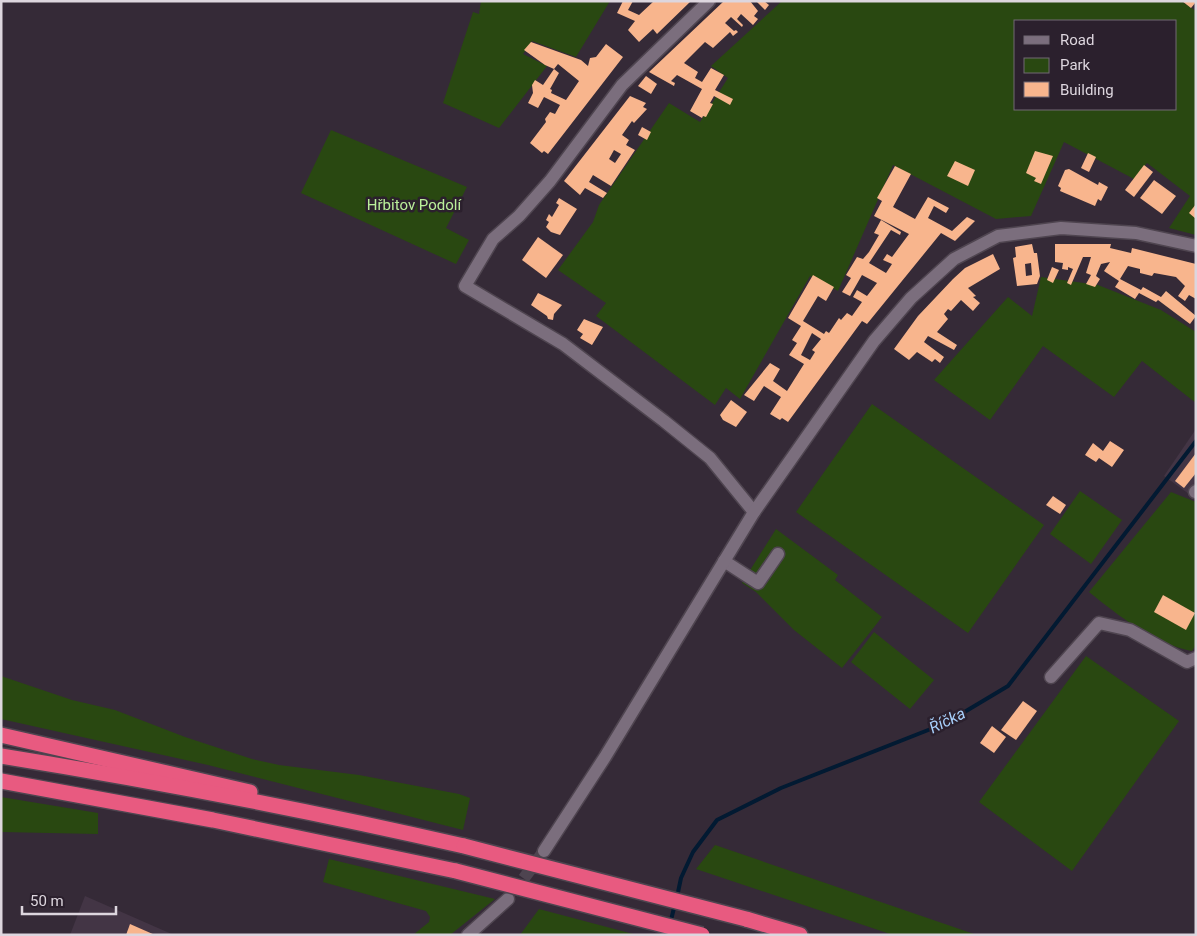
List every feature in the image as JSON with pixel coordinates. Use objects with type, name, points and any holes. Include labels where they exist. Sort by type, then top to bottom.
[{"type":"highway","points":[[1,735],[262,794],[375,826]]},
{"type":"highway","points":[[1,756],[96,772],[375,826],[464,846],[746,919],[800,935]]},
{"type":"highway","points":[[1,780],[456,871],[702,935]]},
{"type":"highway","points":[[1,786],[47,788]]},
{"type":"street","points":[[710,1],[622,85],[550,181],[520,216],[493,239],[464,286],[563,344],[650,410],[710,458],[754,512]]},
{"type":"street","points":[[544,851],[606,757],[754,512],[874,341],[911,298],[954,259],[998,236],[1061,228],[1136,233],[1196,246]]},
{"type":"street","points":[[724,561],[758,583],[778,554]]},
{"type":"street","points":[[1051,677],[1099,623],[1130,630],[1187,662],[1196,658]]},
{"type":"street","points":[[468,935],[508,899]]},
{"type":"shaded area","points":[[1196,429],[1196,499],[1164,476]]},
{"type":"shaded area","points":[[85,896],[174,935],[70,935]]},
{"type":"green space","points":[[481,1],[610,1],[576,57],[532,41],[523,54],[547,66],[499,128],[443,103],[473,12],[479,14]]},
{"type":"green space","points":[[782,1],[1181,1],[1196,11],[1196,235],[1169,228],[1190,196],[1147,163],[1134,179],[1064,142],[1031,216],[996,219],[893,165],[838,291],[810,276],[740,399],[726,388],[715,405],[596,316],[606,303],[558,270],[593,222],[599,205],[669,103],[700,122],[728,78],[711,66]]},
{"type":"green space","name":"Hřbitov Podolí","points":[[331,130],[467,187],[446,228],[469,240],[456,264],[301,193]]},
{"type":"green space","points":[[1041,277],[1098,285],[1161,310],[1196,332],[1196,403],[1142,361],[1114,397],[1043,346],[990,420],[934,380],[1008,297],[1032,316]]},
{"type":"green space","points":[[872,404],[1044,525],[968,633],[796,512]]},
{"type":"green space","points":[[1080,491],[1122,520],[1091,564],[1050,534]]},
{"type":"green space","points":[[1171,492],[1196,502],[1196,645],[1192,651],[1151,636],[1089,592]]},
{"type":"green space","points":[[776,529],[838,575],[835,580],[882,617],[842,668],[794,630],[756,592],[742,583]]},
{"type":"green space","points":[[874,632],[934,680],[910,709],[851,662]]},
{"type":"green space","points":[[1086,656],[1179,721],[1072,871],[979,802]]},
{"type":"green space","points":[[1,676],[72,700],[115,710],[185,737],[252,759],[279,765],[359,775],[459,794],[470,798],[463,830],[208,765],[1,719]]},
{"type":"green space","points":[[1,797],[98,813],[98,834],[1,832]]},
{"type":"green space","points":[[715,845],[977,935],[893,935],[696,869]]},
{"type":"green space","points":[[329,859],[495,899],[450,935],[413,935],[429,922],[430,917],[426,911],[323,882]]},
{"type":"green space","points":[[539,909],[637,935],[520,935]]},
{"type":"building","points":[[623,1],[633,1],[628,10],[639,15],[654,1],[691,1],[657,34],[653,29],[639,42],[628,30],[635,21],[617,13]]},
{"type":"building","points":[[724,1],[750,1],[758,11],[754,16],[758,19],[753,25],[741,14],[737,19],[743,25],[742,27],[731,17],[725,23],[738,32],[733,36],[730,32],[713,48],[705,42],[684,63],[698,72],[695,78],[702,82],[711,68],[724,75],[715,90],[733,99],[730,105],[714,96],[710,103],[713,104],[706,117],[703,116],[702,118],[690,111],[702,89],[677,75],[671,81],[675,83],[674,86],[649,72]]},
{"type":"building","points":[[756,1],[764,1],[769,5],[765,10]]},
{"type":"building","points":[[1182,1],[1196,1],[1196,2],[1191,8]]},
{"type":"building","points":[[531,42],[581,60],[588,66],[590,58],[596,57],[606,44],[623,57],[548,154],[544,151],[542,153],[530,143],[546,122],[545,119],[550,112],[555,114],[560,105],[544,97],[538,108],[528,103],[533,93],[532,85],[535,80],[543,85],[554,69],[524,50]],"holes":[[[558,64],[579,81],[566,100],[551,93],[552,90],[550,89],[559,73],[554,69]]]},
{"type":"building","points":[[646,76],[657,84],[651,94],[638,86]]},
{"type":"building","points":[[630,96],[646,103],[643,107],[647,109],[634,123],[632,121],[622,135],[629,140],[626,145],[635,150],[611,186],[593,175],[589,182],[607,193],[603,198],[585,188],[580,195],[564,181]],"holes":[[[614,150],[621,154],[615,163],[609,159]]]},
{"type":"building","points":[[642,127],[651,132],[647,140],[638,135]]},
{"type":"building","points":[[1035,151],[1053,156],[1041,184],[1034,181],[1036,178],[1026,173]]},
{"type":"building","points":[[1088,153],[1096,157],[1089,172],[1081,168]]},
{"type":"building","points":[[955,161],[975,170],[968,186],[947,176]]},
{"type":"building","points":[[1144,165],[1153,172],[1134,197],[1125,190]]},
{"type":"building","points":[[895,166],[911,174],[893,207],[915,219],[928,197],[949,208],[946,213],[934,206],[928,218],[952,231],[967,217],[975,221],[955,241],[941,233],[867,324],[862,321],[788,422],[782,418],[780,420],[770,414],[781,397],[764,386],[754,401],[744,395],[770,363],[780,369],[773,381],[787,391],[804,364],[789,355],[797,343],[792,340],[801,326],[788,318],[813,275],[834,287],[826,301],[818,296],[803,321],[824,334],[826,331],[829,333],[839,318],[841,320],[847,313],[852,316],[862,302],[853,297],[857,290],[867,296],[877,283],[862,275],[850,296],[842,292],[851,278],[846,275],[857,257],[863,259],[879,235],[874,233],[881,220],[901,232],[900,235],[891,230],[869,263],[886,273],[892,264],[883,260],[887,254],[892,257],[909,234],[874,216],[882,201],[877,198]],"holes":[[[812,333],[821,339],[812,350],[815,352],[810,360],[801,355]]]},
{"type":"building","points":[[1069,169],[1098,185],[1099,182],[1108,187],[1101,201],[1098,199],[1095,206],[1060,191],[1061,188],[1058,186],[1065,170]]},
{"type":"building","points":[[1154,180],[1176,196],[1162,214],[1140,198]]},
{"type":"building","points":[[559,198],[577,209],[560,235],[551,232],[546,227],[549,222],[546,220],[549,214],[552,217],[559,205],[556,203]]},
{"type":"building","points":[[1196,204],[1196,219],[1189,213]]},
{"type":"building","points":[[538,237],[563,255],[546,278],[522,260]]},
{"type":"building","points":[[1032,244],[1034,253],[1037,253],[1040,276],[1037,284],[1017,286],[1013,258],[1016,257],[1015,247]],"holes":[[[1031,263],[1032,275],[1026,276],[1025,264]]]},
{"type":"building","points":[[1055,244],[1111,244],[1110,248],[1131,253],[1132,248],[1196,264],[1196,299],[1189,295],[1185,301],[1178,296],[1185,286],[1176,277],[1154,273],[1152,276],[1140,273],[1140,269],[1128,266],[1120,279],[1141,290],[1143,287],[1161,297],[1166,291],[1196,316],[1190,324],[1158,300],[1156,302],[1139,293],[1135,299],[1115,287],[1119,281],[1104,271],[1110,262],[1101,264],[1096,276],[1100,279],[1095,287],[1086,284],[1091,275],[1086,273],[1091,257],[1083,257],[1071,285],[1067,283],[1073,269],[1068,267],[1068,270],[1062,269],[1063,263],[1055,262]]},
{"type":"building","points":[[993,254],[1000,269],[968,288],[976,296],[973,297],[980,303],[973,311],[961,300],[951,311],[948,309],[944,314],[948,319],[937,332],[957,345],[954,350],[928,336],[924,342],[944,357],[940,363],[935,359],[932,362],[917,352],[909,360],[894,349],[918,316],[953,279],[965,268]]},
{"type":"building","points":[[1052,267],[1059,270],[1053,283],[1047,280]]},
{"type":"building","points":[[538,293],[562,305],[554,314],[553,320],[548,319],[547,316],[531,305]]},
{"type":"building","points":[[584,319],[603,327],[592,345],[580,338],[583,334],[577,330]]},
{"type":"building","points":[[731,400],[747,412],[736,427],[723,420],[720,415]]},
{"type":"building","points":[[1110,441],[1124,450],[1112,467],[1099,458],[1096,462],[1085,455],[1093,443],[1103,451]]},
{"type":"building","points":[[1196,453],[1196,473],[1184,488],[1175,481]]},
{"type":"building","points":[[1053,496],[1066,505],[1060,514],[1046,505]]},
{"type":"building","points":[[1163,595],[1195,613],[1186,630],[1154,612]]},
{"type":"building","points":[[1023,701],[1037,711],[1016,740],[1001,730]]},
{"type":"building","points":[[992,726],[1006,737],[994,753],[980,743]]},
{"type":"building","points":[[130,924],[155,935],[126,935]]},
{"type":"waterway","name":"Říčka","points":[[677,897],[681,878],[693,852],[717,820],[781,788],[946,723],[1008,686],[1196,441]]},
{"type":"waterway","name":"Říčka","points":[[670,924],[675,904]]},
{"type":"tunnel","points":[[513,893],[544,851]]}]
